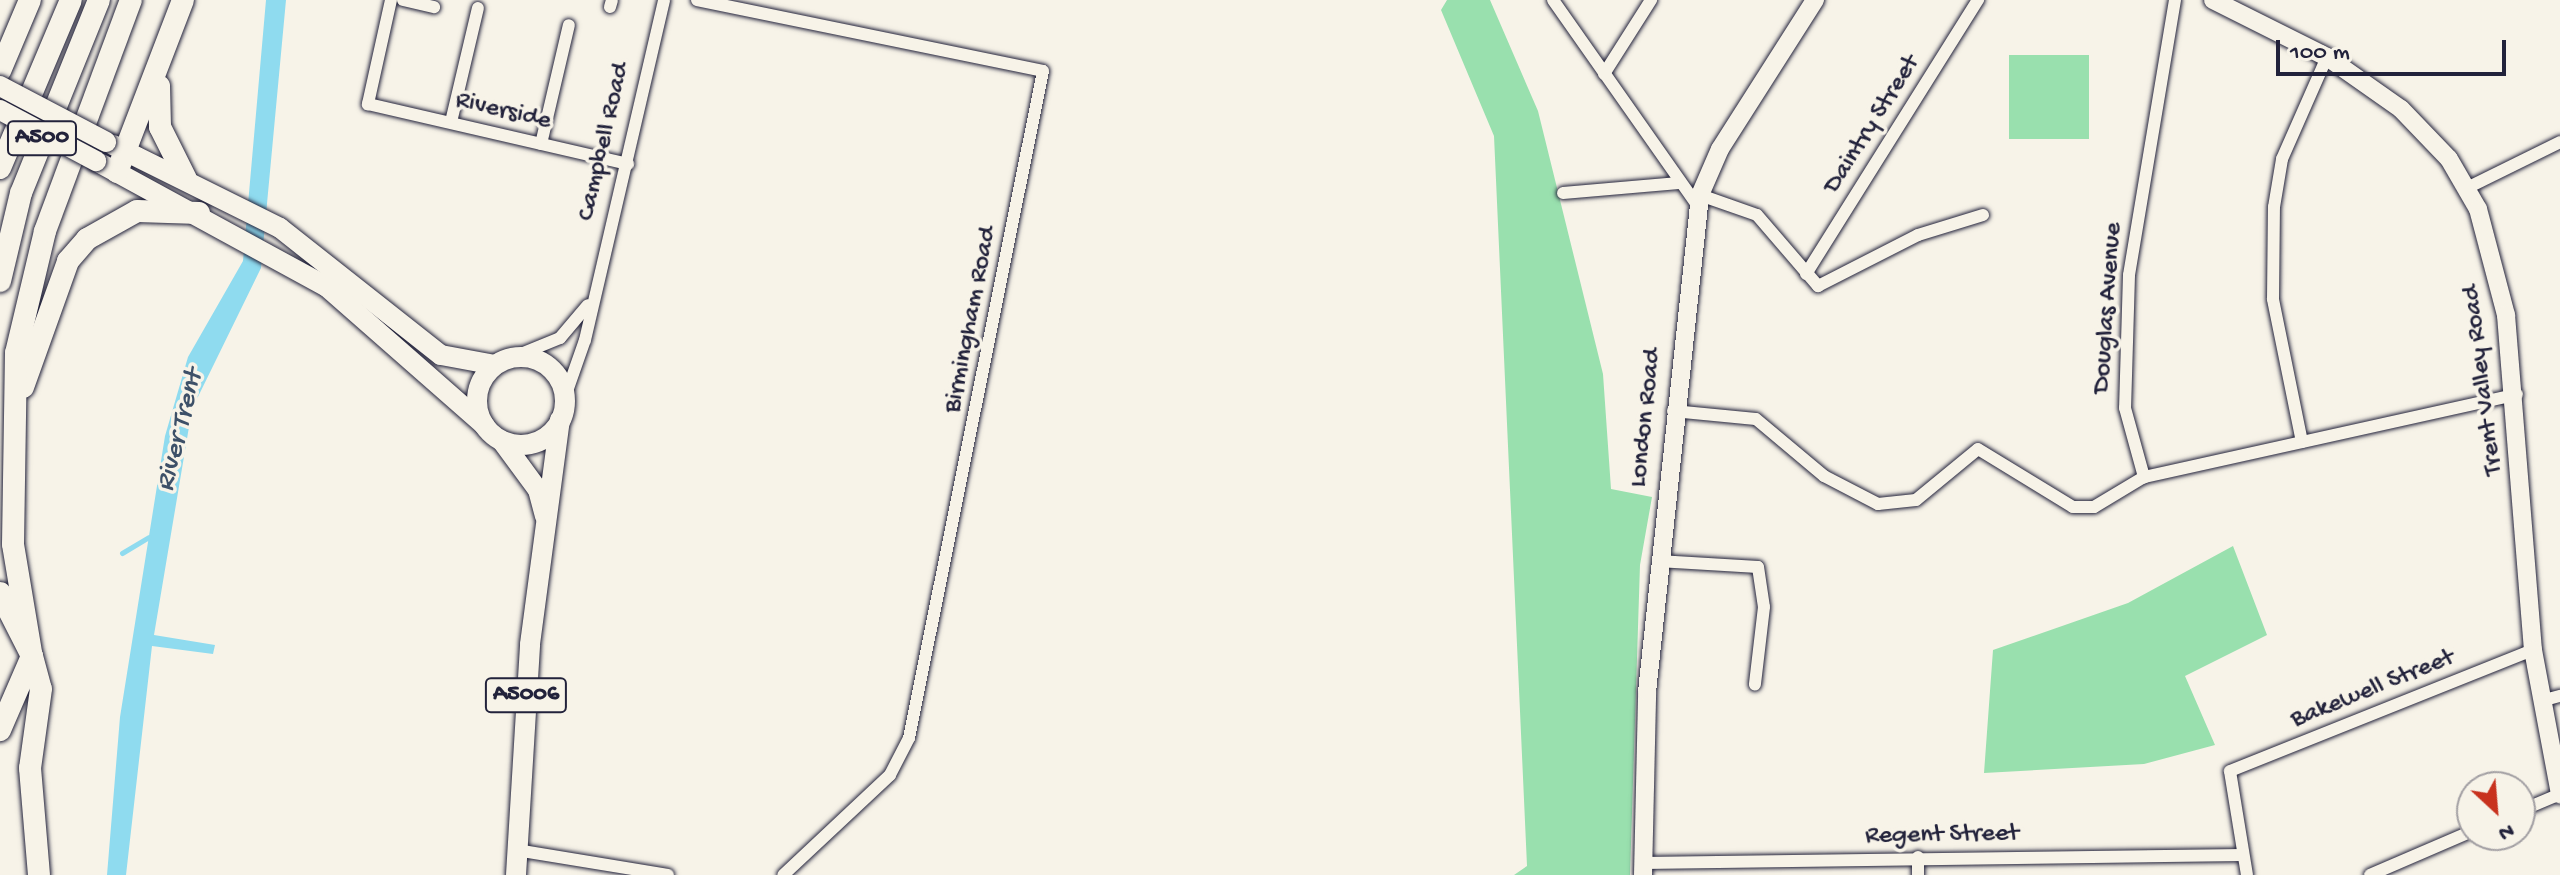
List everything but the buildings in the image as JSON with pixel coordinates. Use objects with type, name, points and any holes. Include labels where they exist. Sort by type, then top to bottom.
[{"type":"highway","points":[[0,71],[30,0]]},
{"type":"highway","name":"A500","points":[[0,168],[71,0]]},
{"type":"highway","name":"A500","points":[[0,281],[21,193],[99,0]]},
{"type":"highway","points":[[39,875],[30,768],[41,689],[31,654],[13,544],[12,432],[16,353],[45,231],[131,0]]},
{"type":"highway","points":[[117,172],[109,151],[159,73],[183,0]]},
{"type":"highway","points":[[159,73],[160,127],[186,179]]},
{"type":"highway","points":[[12,432],[34,349],[77,249],[137,211],[202,215]]},
{"type":"highway","points":[[0,593],[31,654],[0,730]]},
{"type":"main road","points":[[0,86],[109,151]]},
{"type":"main road","points":[[0,110],[186,179],[280,228],[441,355],[546,364],[565,397],[560,420],[538,442],[502,441],[372,323],[271,255],[202,215],[117,172]]},
{"type":"main road","points":[[485,426],[479,387],[503,361]]},
{"type":"main road","name":"A5006","points":[[516,875],[545,516],[560,420]]},
{"type":"main road","name":"A5006","points":[[502,441],[538,490],[545,516]]},
{"type":"street","name":"Riverside","points":[[391,0],[368,104],[628,164]]},
{"type":"street","points":[[403,0],[434,7]]},
{"type":"street","name":"Campbell Road","points":[[565,397],[628,164],[664,0]]},
{"type":"street","name":"Birmingham Road","points":[[697,0],[1043,71],[909,738],[890,775],[783,875]]},
{"type":"street","points":[[1553,0],[1679,183],[1699,200],[1757,215],[1806,274],[1825,286],[1918,235],[1983,215]]},
{"type":"street","points":[[1604,74],[1651,0]]},
{"type":"street","name":"London Road","points":[[1643,869],[1658,561],[1699,200],[1720,149],[1815,0]]},
{"type":"street","name":"Daintry Street","points":[[1806,274],[1978,0]]},
{"type":"street","name":"Douglas Avenue","points":[[2144,477],[2125,408],[2129,275],[2175,0]]},
{"type":"street","name":"Trent Valley Road","points":[[2213,0],[2327,57],[2401,109],[2467,188],[2492,247],[2517,394],[2533,650],[2560,794]]},
{"type":"street","points":[[451,122],[478,8]]},
{"type":"street","points":[[541,144],[569,25]]},
{"type":"street","points":[[2302,442],[2275,313],[2274,207],[2282,159],[2327,57]]},
{"type":"street","points":[[2467,188],[2560,142]]},
{"type":"street","points":[[1563,193],[1679,183]]},
{"type":"street","name":"Campbell Road","points":[[503,361],[560,338],[594,295]]},
{"type":"street","points":[[1673,411],[1756,419],[1843,489],[1878,504],[1916,500],[1978,449],[2073,507],[2094,507],[2144,477],[2517,394]]},
{"type":"street","points":[[1658,561],[1758,567],[1764,607],[1755,684]]},
{"type":"street","name":"Bakewell Street","points":[[2243,855],[2230,771],[2533,650]]},
{"type":"street","points":[[2541,701],[2560,696]]},
{"type":"street","points":[[2536,804],[2560,794]]},
{"type":"street","points":[[2370,875],[2456,838]]},
{"type":"street","points":[[516,850],[668,875]]},
{"type":"street","points":[[2243,855],[2247,875]]},
{"type":"street","name":"Regent Street","points":[[1643,869],[1918,857],[2243,855]]},
{"type":"street","points":[[1918,857],[1918,875]]},
{"type":"green space","points":[[1447,0],[1490,0],[1538,111],[1603,374],[1611,489],[1652,497],[1640,565],[1630,875],[1514,875],[1527,866],[1494,136],[1441,10]]},
{"type":"green space","points":[[2009,55],[2089,55],[2089,139],[2009,139]]},
{"type":"green space","points":[[2233,546],[2267,635],[2185,676],[2215,745],[2144,764],[1984,773],[1993,650],[2128,603]]},
{"type":"water","name":"River Trent","points":[[266,0],[286,0],[261,268],[192,409],[154,635],[215,645],[213,654],[152,646],[126,875],[107,875],[120,717],[165,436],[188,357],[243,261]]},
{"type":"waterway","points":[[122,553],[149,537]]}]
